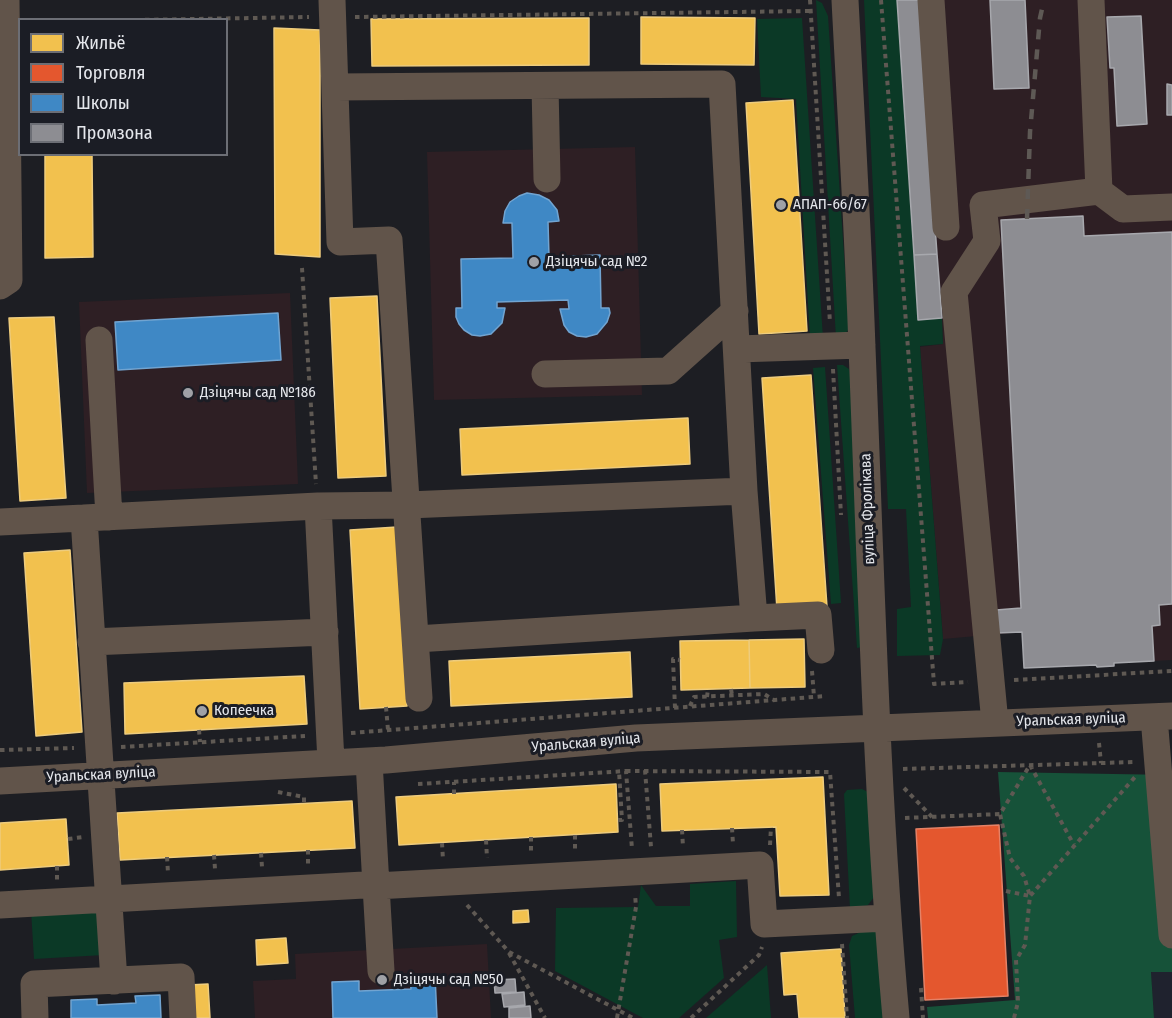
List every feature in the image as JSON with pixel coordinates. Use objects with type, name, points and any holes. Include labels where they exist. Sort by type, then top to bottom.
[{"type":"street","points":[[0,286],[9,280],[4,97],[6,0]]},
{"type":"street","name":"вуліца Фролікава","points":[[845,0],[862,345],[877,728],[887,918],[896,1018]]},
{"type":"street","points":[[931,0],[946,227]]},
{"type":"street","points":[[1091,0],[1099,191]]},
{"type":"street","points":[[333,9],[340,242],[389,240],[419,698]]},
{"type":"street","points":[[335,87],[722,84],[744,491],[754,618]]},
{"type":"street","points":[[544,86],[547,179]]},
{"type":"street","points":[[995,723],[954,292],[987,241],[983,205],[1099,191],[1123,208],[1172,207]]},
{"type":"street","points":[[545,374],[668,371],[735,311]]},
{"type":"street","points":[[99,340],[91,642],[114,981]]},
{"type":"street","points":[[738,349],[862,345]]},
{"type":"street","points":[[0,522],[318,506],[408,505],[744,491]]},
{"type":"street","points":[[318,506],[332,762]]},
{"type":"street","points":[[416,639],[818,615],[816,656]]},
{"type":"street","points":[[91,642],[325,632]]},
{"type":"street","points":[[1163,716],[1154,761],[1172,935]]},
{"type":"street","name":"Уральская вуліца","points":[[0,781],[369,761],[636,738],[1163,716]]},
{"type":"street","points":[[369,761],[381,971]]},
{"type":"street","points":[[0,905],[446,882],[633,860],[760,865],[764,924],[887,918]]},
{"type":"street","points":[[35,1018],[34,984],[181,977],[183,1018]]},
{"type":"path","points":[[881,0],[934,684],[1172,671]]},
{"type":"path","points":[[172,18],[333,9],[810,11]]},
{"type":"path","points":[[302,268],[318,506]]},
{"type":"path","points":[[814,697],[816,656]]},
{"type":"path","points":[[675,708],[673,659],[680,660]]},
{"type":"path","points":[[1104,667],[1104,675]]},
{"type":"path","points":[[707,697],[708,689]]},
{"type":"path","points":[[731,689],[732,695]]},
{"type":"path","points":[[690,707],[694,697],[764,694],[774,700]]},
{"type":"path","points":[[0,750],[98,748],[331,735],[826,696]]},
{"type":"path","points":[[386,707],[387,730]]},
{"type":"path","points":[[200,730],[200,742]]},
{"type":"path","points":[[899,770],[1154,761]]},
{"type":"path","points":[[1029,896],[1154,761]]},
{"type":"path","points":[[1014,1018],[1018,1002],[1016,960],[1025,945],[1029,896],[1024,876],[1010,858],[1000,814],[1030,765]]},
{"type":"path","points":[[1030,765],[1074,845]]},
{"type":"path","points":[[633,860],[651,849],[645,770]]},
{"type":"path","points":[[410,785],[645,770],[830,772],[847,1018]]},
{"type":"path","points":[[618,820],[622,820],[619,771]]},
{"type":"path","points":[[617,1018],[636,907],[626,771]]},
{"type":"path","points":[[796,779],[797,772]]},
{"type":"path","points":[[454,782],[454,794]]},
{"type":"path","points":[[900,783],[932,817]]},
{"type":"path","points":[[301,790],[278,792],[304,797],[304,803]]},
{"type":"path","points":[[903,818],[1000,814]]},
{"type":"path","points":[[771,827],[771,843]]},
{"type":"path","points":[[574,835],[575,841]]},
{"type":"path","points":[[68,839],[82,838]]},
{"type":"path","points":[[57,866],[57,881]]},
{"type":"path","points":[[446,882],[508,952],[545,1018]]},
{"type":"path","points":[[1005,891],[1029,896]]},
{"type":"path","points":[[691,1018],[759,955],[772,924]]},
{"type":"path","points":[[508,952],[633,1018]]},
{"type":"shaded area","points":[[897,0],[1172,0],[1172,660],[1114,663],[1114,666],[1097,667],[1096,665],[1024,668],[1022,632],[943,639],[920,347],[943,344],[942,319],[918,320]]},
{"type":"shaded area","name":"Дзіцячы сад №2","points":[[635,147],[642,395],[434,400],[427,152]]},
{"type":"shaded area","name":"Дзіцячы сад №186","points":[[290,293],[298,484],[87,493],[79,302]]},
{"type":"shaded area","name":"Дзіцячы сад №50","points":[[487,944],[491,1018],[255,1018],[253,981],[296,979],[295,954]]},
{"type":"shaded area","points":[[1151,971],[1172,972],[1172,1018],[1154,1018]]},
{"type":"green space","points":[[816,0],[822,3],[828,16],[849,329],[844,335],[836,338]]},
{"type":"green space","points":[[864,0],[897,0],[918,319],[942,318],[943,344],[920,346],[943,639],[940,655],[897,656],[897,609],[911,607],[906,509],[888,509]]},
{"type":"green space","points":[[802,18],[823,338],[810,338],[796,99],[761,97],[757,19]]},
{"type":"green space","points":[[837,365],[843,365],[849,369],[852,379],[862,647],[857,648]]},
{"type":"green space","points":[[825,367],[841,603],[831,604],[813,368]]},
{"type":"green space","points":[[998,772],[1172,775],[1172,972],[1151,972],[1154,1018],[928,1018],[927,1007],[1015,1000]]},
{"type":"green space","points":[[862,789],[868,792],[874,897],[868,905],[850,909],[844,794],[847,790]]},
{"type":"green space","points":[[736,881],[737,937],[719,940],[724,978],[679,1018],[643,1018],[555,971],[556,908],[638,907],[641,885],[656,906],[690,906],[690,884]]},
{"type":"green space","points":[[101,905],[104,955],[34,959],[31,910]]},
{"type":"green space","points":[[876,925],[884,1018],[855,1018],[849,945],[852,936]]},
{"type":"green space","points":[[767,965],[771,1018],[706,1018]]},
{"type":"building: Жильё","points":[[641,17],[755,18],[754,65],[641,64]]},
{"type":"building: Жильё","points":[[589,18],[589,65],[372,66],[371,19]]},
{"type":"building: Жильё","points":[[274,28],[320,30],[320,257],[275,254]]},
{"type":"building: Жильё","points":[[793,100],[807,331],[759,334],[746,103]]},
{"type":"building: Жильё","points":[[45,156],[92,156],[93,257],[45,258]]},
{"type":"building: Жильё","points":[[377,296],[386,476],[338,478],[330,298]]},
{"type":"building: Жильё","points":[[54,317],[66,498],[20,501],[9,318]]},
{"type":"building: Жильё","points":[[811,375],[827,607],[777,610],[762,378]]},
{"type":"building: Жильё","points":[[688,418],[690,464],[462,475],[460,429]]},
{"type":"building: Жильё","points":[[397,527],[407,706],[360,709],[350,530]]},
{"type":"building: Жильё","points":[[70,550],[82,732],[36,736],[24,553]]},
{"type":"building: Жильё","points":[[804,639],[805,687],[750,688],[749,640]]},
{"type":"building: Жильё","points":[[749,640],[750,688],[681,690],[680,641]]},
{"type":"building: Жильё","points":[[630,652],[632,697],[451,706],[449,661]]},
{"type":"building: Жильё","points":[[304,676],[307,724],[125,734],[124,683]]},
{"type":"building: Жильё","points":[[823,777],[829,895],[780,896],[776,827],[662,831],[660,784]]},
{"type":"building: Жильё","points":[[616,784],[618,832],[399,845],[396,797]]},
{"type":"building: Жильё","points":[[352,801],[355,848],[120,860],[117,813]]},
{"type":"building: Жильё","points":[[66,819],[69,865],[0,870],[0,823]]},
{"type":"building: Жильё","points":[[528,910],[529,922],[513,923],[513,911]]},
{"type":"building: Жильё","points":[[286,938],[288,963],[257,965],[256,940]]},
{"type":"building: Жильё","points":[[841,949],[845,1018],[799,1018],[797,994],[784,995],[781,953]]},
{"type":"building: Жильё","points":[[208,984],[210,1018],[190,1018],[188,985]]},
{"type":"building: Торговля","points":[[999,825],[1008,996],[925,1000],[916,829]]},
{"type":"building: Школы","name":"Дзіцячы сад №2","points":[[527,193],[549,200],[557,210],[559,221],[548,222],[549,257],[600,255],[601,308],[609,308],[610,313],[607,322],[597,334],[586,337],[569,332],[564,325],[560,309],[569,309],[568,300],[497,302],[497,308],[505,308],[502,323],[491,334],[472,335],[459,324],[456,308],[462,308],[461,259],[513,258],[512,223],[503,223],[505,211],[510,202]]},
{"type":"building: Школы","points":[[278,313],[281,360],[118,370],[115,322]]},
{"type":"building: Школы","points":[[435,976],[437,1018],[333,1018],[332,982],[359,981],[359,991],[411,989],[410,977]]},
{"type":"building: Школы","points":[[160,995],[161,1018],[71,1018],[71,1000],[97,999],[97,1005],[136,1003],[135,996]]},
{"type":"building: Промзона","points":[[897,0],[919,0],[937,254],[914,255]]},
{"type":"building: Промзона","points":[[990,0],[1025,0],[1029,88],[994,89]]},
{"type":"building: Промзона","points":[[1141,16],[1147,124],[1117,126],[1114,68],[1110,68],[1107,17]]},
{"type":"building: Промзона","points":[[1167,84],[1172,85],[1172,115],[1167,115]]},
{"type":"building: Промзона","points":[[1083,216],[1084,236],[1172,232],[1172,604],[1159,605],[1160,625],[1152,626],[1154,661],[1114,663],[1114,666],[1097,667],[1096,665],[1024,668],[1022,632],[997,633],[996,610],[1021,608],[1001,220]]},
{"type":"building: Промзона","points":[[937,254],[942,318],[918,320],[914,255]]},
{"type":"building: Промзона","points":[[515,979],[516,992],[495,993],[494,980]]},
{"type":"building: Промзона","points":[[524,992],[525,1005],[504,1007],[502,994]]},
{"type":"building: Промзона","points":[[530,1006],[531,1018],[509,1018],[509,1008]]},
{"type":"railway","points":[[1027,219],[1030,132],[1040,18],[1044,0]]},
{"type":"place","name":"АПАП-66/67","points":[[781,205]]},
{"type":"place","name":"Дзіцячы сад №2","points":[[534,262]]},
{"type":"place","name":"Дзіцячы сад №186","points":[[188,393]]},
{"type":"place","name":"Копеечка","points":[[202,711]]},
{"type":"place","name":"Дзіцячы сад №50","points":[[382,980]]}]
